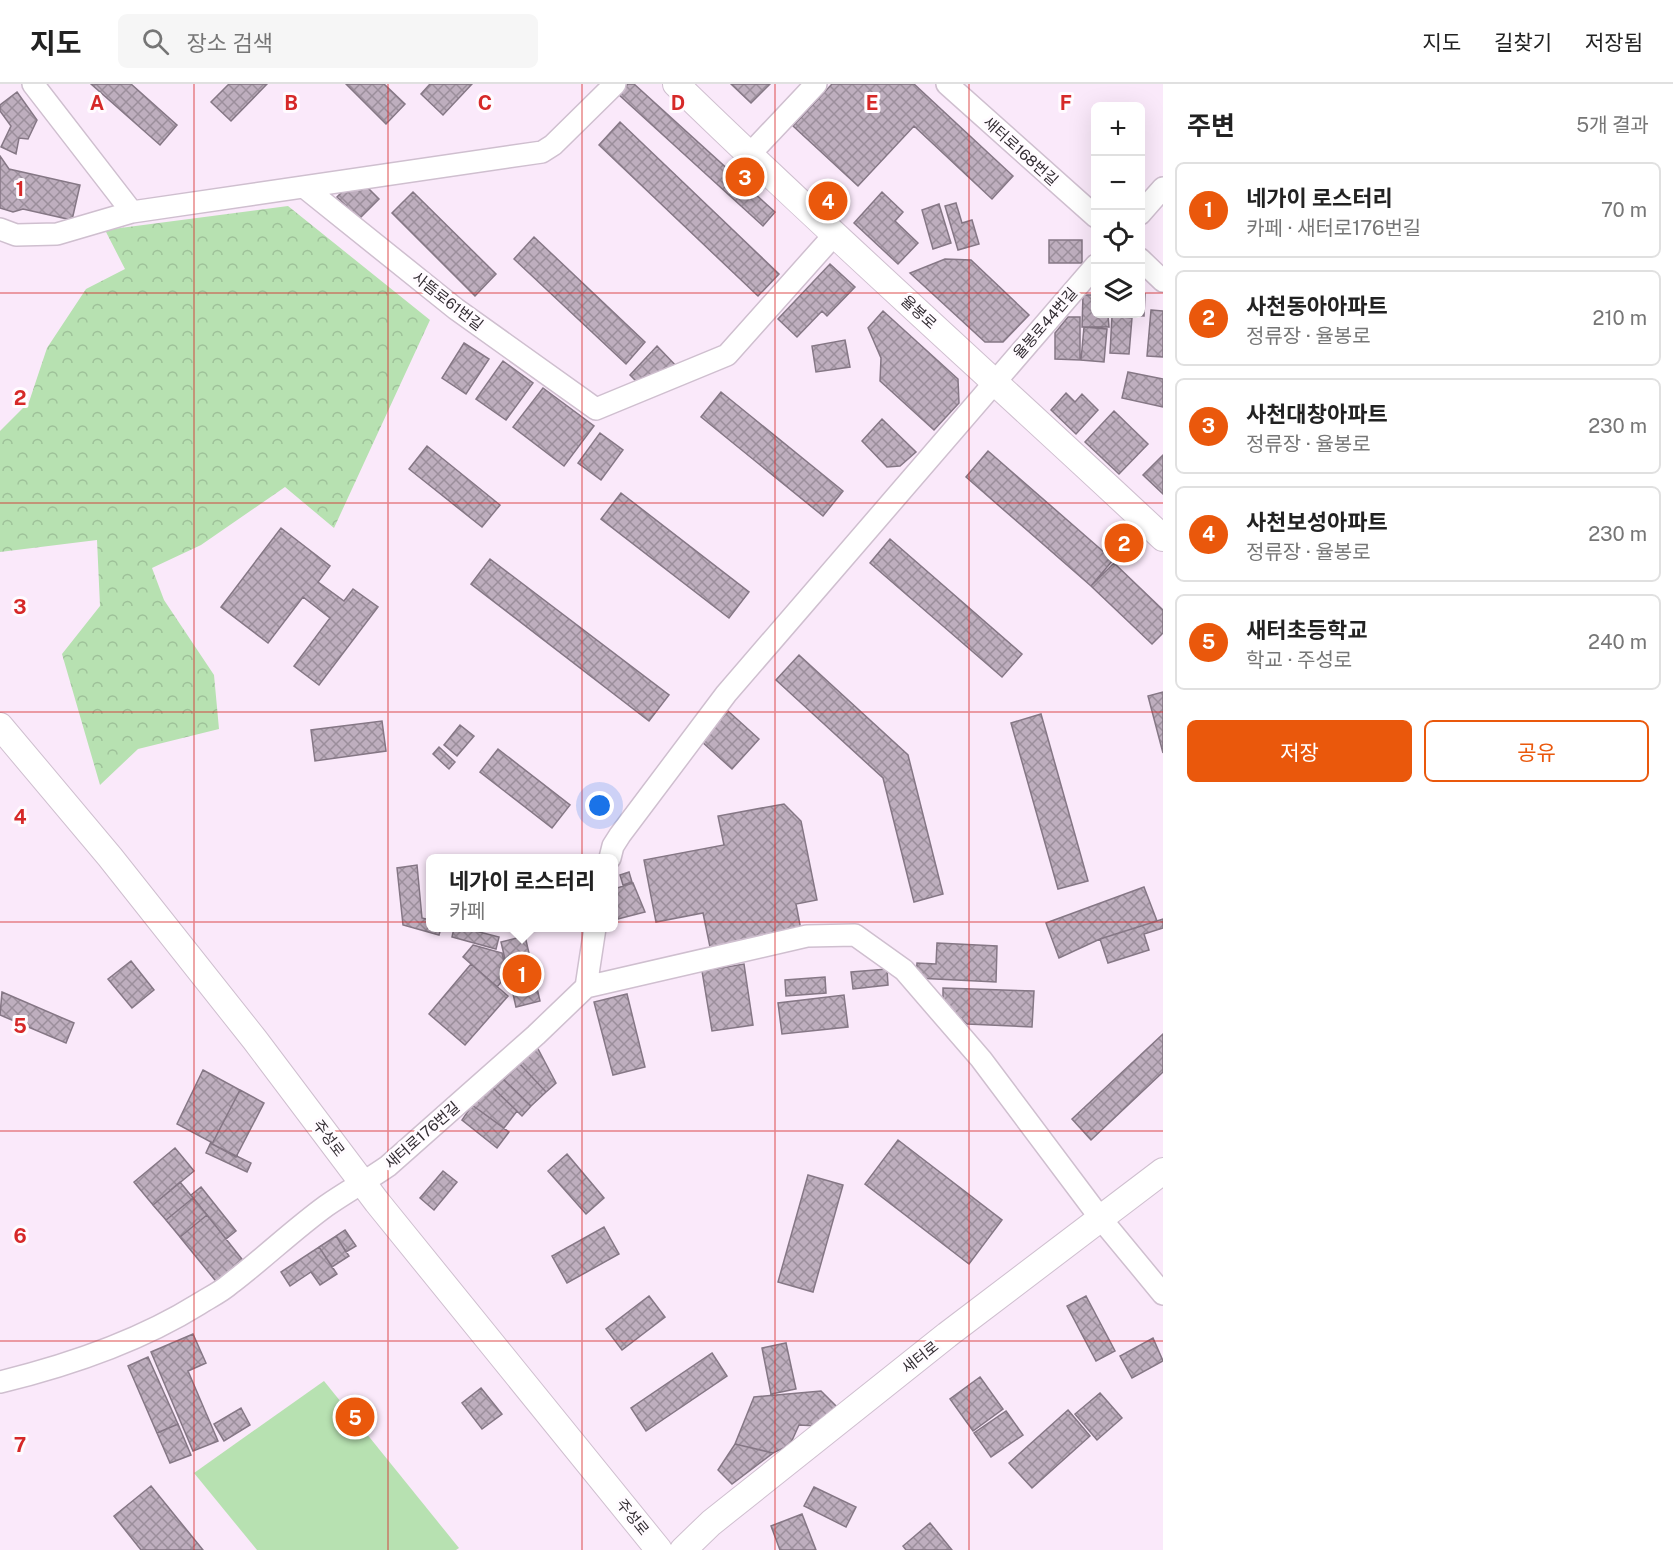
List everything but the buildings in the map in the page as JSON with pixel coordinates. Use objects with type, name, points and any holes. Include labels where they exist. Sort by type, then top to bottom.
[{"type":"street","points":[[33,84],[132,212]]},
{"type":"street","points":[[0,229],[16,235],[57,234],[132,212],[542,152],[553,145],[615,84]]},
{"type":"street","name":"율봉로","points":[[676,84],[834,236],[995,381],[1163,538]]},
{"type":"street","points":[[749,155],[816,84]]},
{"type":"street","name":"새터로168번길","points":[[947,84],[1091,213]]},
{"type":"street","name":"사뜸로61번길","points":[[304,187],[456,309],[596,409],[727,356],[834,236]]},
{"type":"street","points":[[1144,210],[1163,188]]},
{"type":"street","points":[[1145,264],[1163,281]]},
{"type":"street","name":"율봉로44번길","points":[[611,854],[620,835],[726,694],[1091,270]]},
{"type":"street","name":"주성로","points":[[0,726],[146,903],[255,1040],[377,1202],[659,1550]]},
{"type":"street","points":[[594,932],[586,987],[807,936],[855,935],[904,970],[981,1059],[1101,1219],[1163,1294]]},
{"type":"street","name":"새터로176번길","points":[[0,1382],[91,1356],[178,1317],[229,1286],[326,1205],[364,1183],[387,1166],[536,1035],[586,987]]},
{"type":"street","name":"새터로","points":[[683,1550],[711,1523],[947,1335],[1163,1171]]},
{"type":"green space","points":[[288,206],[430,320],[334,528],[285,487],[201,545],[152,568],[164,600],[214,675],[219,729],[138,749],[100,785],[62,654],[100,606],[97,540],[0,552],[0,431],[29,402],[47,348],[86,289],[125,269],[105,230]]},
{"type":"green space","points":[[324,1381],[459,1548],[456,1550],[257,1550],[194,1473]]},
{"type":"place","name":"사천대창아파트","points":[[745,177]]},
{"type":"place","name":"사천보성아파트","points":[[828,201]]},
{"type":"place","name":"사천동아아파트","points":[[1124,543]]},
{"type":"place","name":"네가이 로스터리","points":[[522,974]]},
{"type":"place","name":"새터초등학교","points":[[355,1417]]}]
